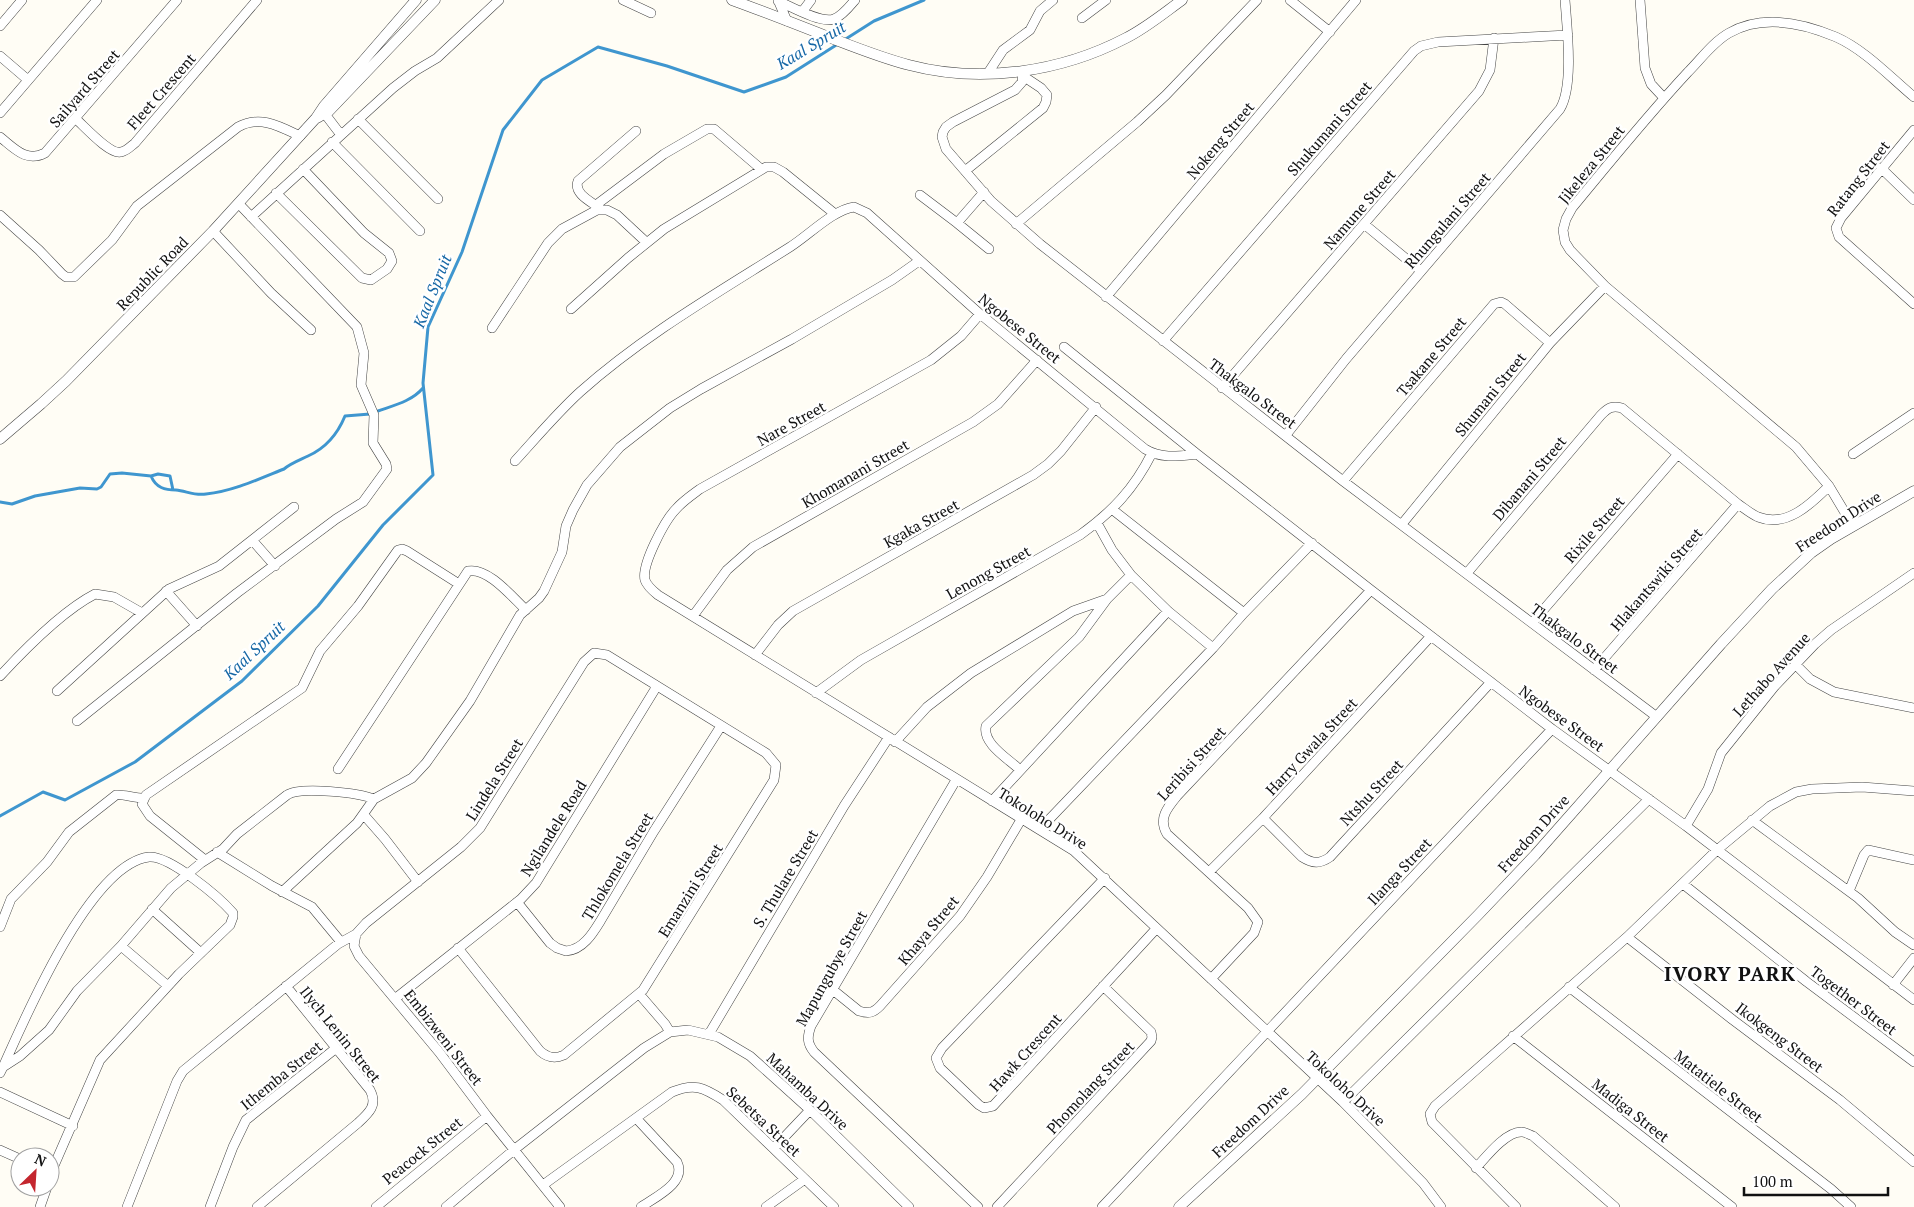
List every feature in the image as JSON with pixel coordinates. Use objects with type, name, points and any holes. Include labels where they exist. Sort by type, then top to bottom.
[{"type":"street","points":[[0,26],[22,0]]},
{"type":"street","points":[[0,113],[96,0]]},
{"type":"street","name":"Sailyard Street","points":[[0,137],[24,156],[35,157],[45,153],[178,0]]},
{"type":"street","name":"Fleet Crescent","points":[[76,119],[110,150],[120,153],[125,151],[257,0]]},
{"type":"street","name":"Republic Road","points":[[320,116],[324,106],[416,0]]},
{"type":"street","name":"Republic Road","points":[[0,439],[47,398],[213,231],[300,136],[320,116],[329,112],[345,96],[435,0]]},
{"type":"street","points":[[251,217],[340,134],[406,77],[437,58],[499,0]]},
{"type":"street","points":[[623,0],[651,13]]},
{"type":"street","points":[[732,0],[848,45],[930,70],[1023,74],[1107,47],[1146,26],[1182,0]]},
{"type":"street","points":[[778,0],[787,21]]},
{"type":"street","points":[[778,0],[802,12],[826,20],[834,19],[856,0]]},
{"type":"street","points":[[802,12],[811,0]]},
{"type":"street","points":[[988,73],[1003,50],[1030,30],[1040,11],[1052,0]]},
{"type":"street","points":[[1082,18],[1106,0]]},
{"type":"street","points":[[1016,224],[1137,122],[1166,95],[1257,0]]},
{"type":"street","points":[[1290,0],[1330,32]]},
{"type":"street","name":"Nokeng Street","points":[[1106,297],[1356,0]]},
{"type":"street","name":"Rhungulani Street","points":[[1286,435],[1346,359],[1560,109],[1567,93],[1568,35],[1565,0]]},
{"type":"street","points":[[1640,0],[1645,68],[1652,84],[1664,98]]},
{"type":"street","name":"Jikeleza Street","points":[[1853,526],[1828,486],[1796,447],[1605,286],[1570,250],[1563,236],[1564,226],[1572,208],[1664,98],[1708,51],[1730,32],[1760,23],[1778,22],[1810,28],[1836,37],[1865,56],[1914,97]]},
{"type":"street","name":"Shukumani Street","points":[[1163,341],[1414,51],[1421,46],[1438,42],[1568,35]]},
{"type":"street","name":"Namune Street","points":[[1222,388],[1479,91],[1490,70],[1494,38]]},
{"type":"street","points":[[0,56],[28,80]]},
{"type":"street","points":[[965,172],[1043,108],[1047,95],[1023,74]]},
{"type":"street","name":"Thakgalo Street","points":[[1023,74],[1020,87],[946,127],[942,137],[946,149],[984,192],[1016,224],[1222,388],[1657,717]]},
{"type":"street","points":[[320,116],[340,134]]},
{"type":"street","points":[[358,119],[438,199]]},
{"type":"street","points":[[0,216],[62,274],[71,278],[80,273],[112,240],[137,206],[238,127],[247,122],[265,121],[300,136]]},
{"type":"street","points":[[492,328],[555,235],[599,207],[664,154],[707,129],[714,129],[761,169]]},
{"type":"street","name":"Ratang Street","points":[[1914,130],[1841,218],[1836,228],[1839,237],[1914,304]]},
{"type":"street","points":[[636,131],[578,181],[576,186],[578,191],[599,207],[617,215],[646,242]]},
{"type":"street","points":[[332,142],[420,231]]},
{"type":"street","points":[[515,461],[567,404],[613,365],[664,327],[797,242],[835,214],[783,172],[770,166],[761,169],[683,216],[646,242],[571,309]]},
{"type":"street","points":[[1881,168],[1914,200]]},
{"type":"street","points":[[276,193],[362,278],[371,280],[387,269],[392,261],[389,253],[364,234],[303,169]]},
{"type":"street","points":[[957,223],[984,192]]},
{"type":"street","points":[[920,195],[989,250]]},
{"type":"street","points":[[76,721],[336,519],[363,502],[382,478],[388,466],[373,443],[374,415],[361,385],[364,353],[357,327],[239,204]]},
{"type":"street","name":"Ngobese Street","points":[[835,214],[854,207],[863,210],[980,314],[1152,453]]},
{"type":"street","points":[[1364,224],[1421,271]]},
{"type":"street","points":[[213,231],[271,292],[311,330]]},
{"type":"street","points":[[282,892],[354,827],[374,799],[412,778],[426,763],[465,709],[515,622],[539,598],[565,544],[566,526],[578,501],[599,470],[620,446],[670,408],[892,280],[919,261]]},
{"type":"street","name":"Shumani Street","points":[[1402,524],[1550,343],[1605,286]]},
{"type":"street","name":"Tsakane Street","points":[[1343,481],[1494,304],[1501,302],[1505,304],[1550,343]]},
{"type":"street","name":"Nare Street","points":[[645,578],[646,568],[659,534],[675,509],[686,498],[931,360],[961,336],[980,314]]},
{"type":"street","name":"Ngobese Street","points":[[1064,347],[1371,590],[1552,729],[1686,826],[1914,1000]]},
{"type":"street","name":"Khomanani Street","points":[[693,616],[726,570],[753,548],[973,422],[998,404],[1037,360]]},
{"type":"street","name":"Dibanani Street","points":[[1467,573],[1608,408],[1616,406],[1622,408],[1678,454]]},
{"type":"street","name":"Kgaka Street","points":[[755,655],[778,625],[793,611],[1010,489],[1048,464],[1061,451],[1096,407]]},
{"type":"street","points":[[1853,454],[1914,413]]},
{"type":"street","points":[[1152,453],[1171,456],[1197,454]]},
{"type":"street","name":"Lenong Street","points":[[816,693],[861,660],[1060,548],[1097,523],[1113,510],[1131,488],[1152,453]]},
{"type":"street","points":[[1678,454],[1738,504],[1757,516],[1774,519],[1787,517],[1809,506],[1828,486]]},
{"type":"street","name":"Rixile Street","points":[[1532,623],[1678,454]]},
{"type":"street","name":"Freedom Drive","points":[[1179,1207],[1316,1080],[1478,915],[1772,589],[1811,553],[1914,491]]},
{"type":"street","name":"Hlakantswiki Street","points":[[1594,670],[1738,504]]},
{"type":"street","points":[[57,691],[166,591],[219,566],[294,507]]},
{"type":"street","points":[[1113,510],[1244,613]]},
{"type":"street","points":[[1097,523],[1112,550],[1131,575],[1168,611],[1213,648]]},
{"type":"street","points":[[253,540],[275,566]]},
{"type":"street","points":[[1040,829],[1312,543]]},
{"type":"street","points":[[0,927],[12,899],[47,862],[74,827],[116,795],[144,798],[302,688],[316,657],[358,606],[398,550],[407,551],[459,584]]},
{"type":"street","points":[[338,769],[468,571],[474,570],[492,579],[526,610]]},
{"type":"street","name":"Lethabo Avenue","points":[[1686,826],[1708,789],[1717,762],[1727,745],[1774,687],[1831,630],[1914,573]]},
{"type":"street","points":[[1020,770],[988,739],[985,735],[986,726],[1079,637],[1108,599],[1131,575]]},
{"type":"street","name":"Tokoloho Drive","points":[[645,578],[647,584],[658,595],[956,780],[1040,829],[1074,852],[1105,878],[1156,929],[1316,1080],[1342,1102],[1423,1183],[1441,1207]]},
{"type":"street","name":"Leribisi Street","points":[[1211,979],[1254,933],[1258,922],[1248,908],[1166,834],[1162,821],[1169,805],[1371,590]]},
{"type":"street","points":[[166,591],[197,626]]},
{"type":"street","points":[[0,676],[54,624],[73,608],[95,594],[114,597],[142,613]]},
{"type":"street","name":"S. Thulare Street","points":[[709,1034],[844,806],[892,740],[927,707],[971,673],[1073,611],[1108,599]]},
{"type":"street","points":[[992,801],[1168,611]]},
{"type":"street","name":"Harry Gwala Street","points":[[1209,872],[1263,818],[1431,636]]},
{"type":"street","name":"Emanzini Street","points":[[458,948],[537,1048],[550,1057],[557,1058],[564,1055],[640,995],[774,780],[776,765],[766,753],[607,655],[594,653]]},
{"type":"street","name":"Lindela Street","points":[[286,986],[341,942],[355,938],[366,923],[461,847],[480,828],[584,662],[594,653]]},
{"type":"street","points":[[1795,664],[1810,679],[1834,692],[1850,697],[1914,708]]},
{"type":"street","name":"Ntshu Street","points":[[1263,818],[1302,857],[1317,863],[1324,862],[1491,682]]},
{"type":"street","name":"Ngilandele Road","points":[[396,998],[516,902],[542,874],[657,686]]},
{"type":"street","name":"Thlokomela Street","points":[[516,902],[553,946],[566,952],[579,948],[594,931],[721,726]]},
{"type":"street","name":"Ilanga Street","points":[[1267,1032],[1552,729]]},
{"type":"street","name":"Mapungubye Street","points":[[956,780],[811,1026],[808,1039],[809,1045],[978,1207]]},
{"type":"street","points":[[1516,1207],[1432,1122],[1430,1114],[1435,1106],[1627,937],[1718,850],[1752,820],[1783,798],[1796,792],[1812,789],[1862,787],[1914,791]]},
{"type":"street","points":[[2,1070],[49,1030],[77,991],[121,946],[171,888],[293,791],[353,793],[374,799]]},
{"type":"street","points":[[144,798],[143,808],[150,816],[205,860]]},
{"type":"street","points":[[1342,1102],[1649,799]]},
{"type":"street","points":[[364,814],[385,838],[418,882]]},
{"type":"street","name":"Khaya Street","points":[[832,990],[864,1013],[873,1012],[880,1006],[960,916],[987,877],[1022,818]]},
{"type":"street","points":[[1752,820],[1867,905],[1895,932],[1914,945]]},
{"type":"street","points":[[1848,891],[1868,850],[1914,860]]},
{"type":"street","points":[[217,852],[282,892],[314,908],[341,942]]},
{"type":"street","points":[[2,1070],[55,959],[83,912],[116,873],[138,860],[148,857],[160,859],[188,874],[230,910],[233,915],[230,925],[168,986],[100,1060],[60,1153]]},
{"type":"street","name":"Hawk Crescent","points":[[1105,878],[942,1048],[936,1058],[937,1063],[978,1106],[984,1108],[994,1106],[1156,929]]},
{"type":"street","name":"Together Street","points":[[1684,884],[1807,982],[1914,1062]]},
{"type":"street","points":[[152,909],[201,953]]},
{"type":"street","name":"Ikokgeng Street","points":[[1627,937],[1840,1100],[1914,1162]]},
{"type":"street","name":"Embizweni Street","points":[[355,938],[354,948],[359,956],[396,998],[560,1207]]},
{"type":"street","points":[[121,946],[168,986]]},
{"type":"street","points":[[1894,985],[1914,958]]},
{"type":"street","name":"Ilych Lenin Street","points":[[127,1207],[177,1081],[183,1071],[286,986],[370,1090],[374,1099],[372,1109],[358,1123],[257,1207]]},
{"type":"street","name":"Phomolang Street","points":[[997,1207],[1151,1041],[1151,1032],[1103,986]]},
{"type":"street","name":"Matatiele Street","points":[[1569,987],[1831,1189],[1851,1207]]},
{"type":"street","points":[[640,995],[670,1032]]},
{"type":"street","name":"Mahamba Drive","points":[[446,1207],[515,1149],[644,1048],[670,1032],[688,1030],[709,1034],[728,1042],[750,1056],[810,1110],[909,1207]]},
{"type":"street","points":[[1102,1207],[1267,1032]]},
{"type":"street","name":"Madiga Street","points":[[1513,1036],[1732,1207]]},
{"type":"street","name":"Ithemba Street","points":[[210,1207],[233,1147],[246,1120],[336,1049]]},
{"type":"street","name":"Sebetsa Street","points":[[543,1185],[672,1092],[685,1087],[696,1086],[704,1088],[723,1100],[834,1207]]},
{"type":"street","points":[[0,1092],[73,1126]]},
{"type":"street","points":[[774,1148],[810,1110]]},
{"type":"street","name":"Peacock Street","points":[[376,1207],[487,1116]]},
{"type":"street","points":[[636,1118],[677,1162],[680,1169],[680,1176],[675,1182],[641,1207]]},
{"type":"street","points":[[1476,1168],[1503,1140],[1512,1134],[1522,1132],[1533,1136],[1615,1207]]},
{"type":"street","points":[[766,1207],[805,1178]]},
{"type":"waterway","name":"Kaal Spruit","points":[[0,816],[43,792],[65,800],[135,762],[242,681],[318,606],[383,525],[433,475],[423,383],[428,327],[462,252],[503,130],[542,80],[598,47],[667,66],[744,92],[786,77],[874,21],[924,0]]},
{"type":"waterway","points":[[378,411],[397,405],[423,388]]},
{"type":"waterway","points":[[0,502],[12,504],[35,496],[80,488],[97,489],[101,487],[110,474],[122,473],[151,476],[161,488],[168,490],[194,494],[226,490],[284,469],[314,453],[331,439],[345,416],[370,414]]},
{"type":"waterway","points":[[151,476],[158,474],[170,476],[173,490]]},
{"type":"district","name":"IVORY PARK","points":[[1730,973]]}]
